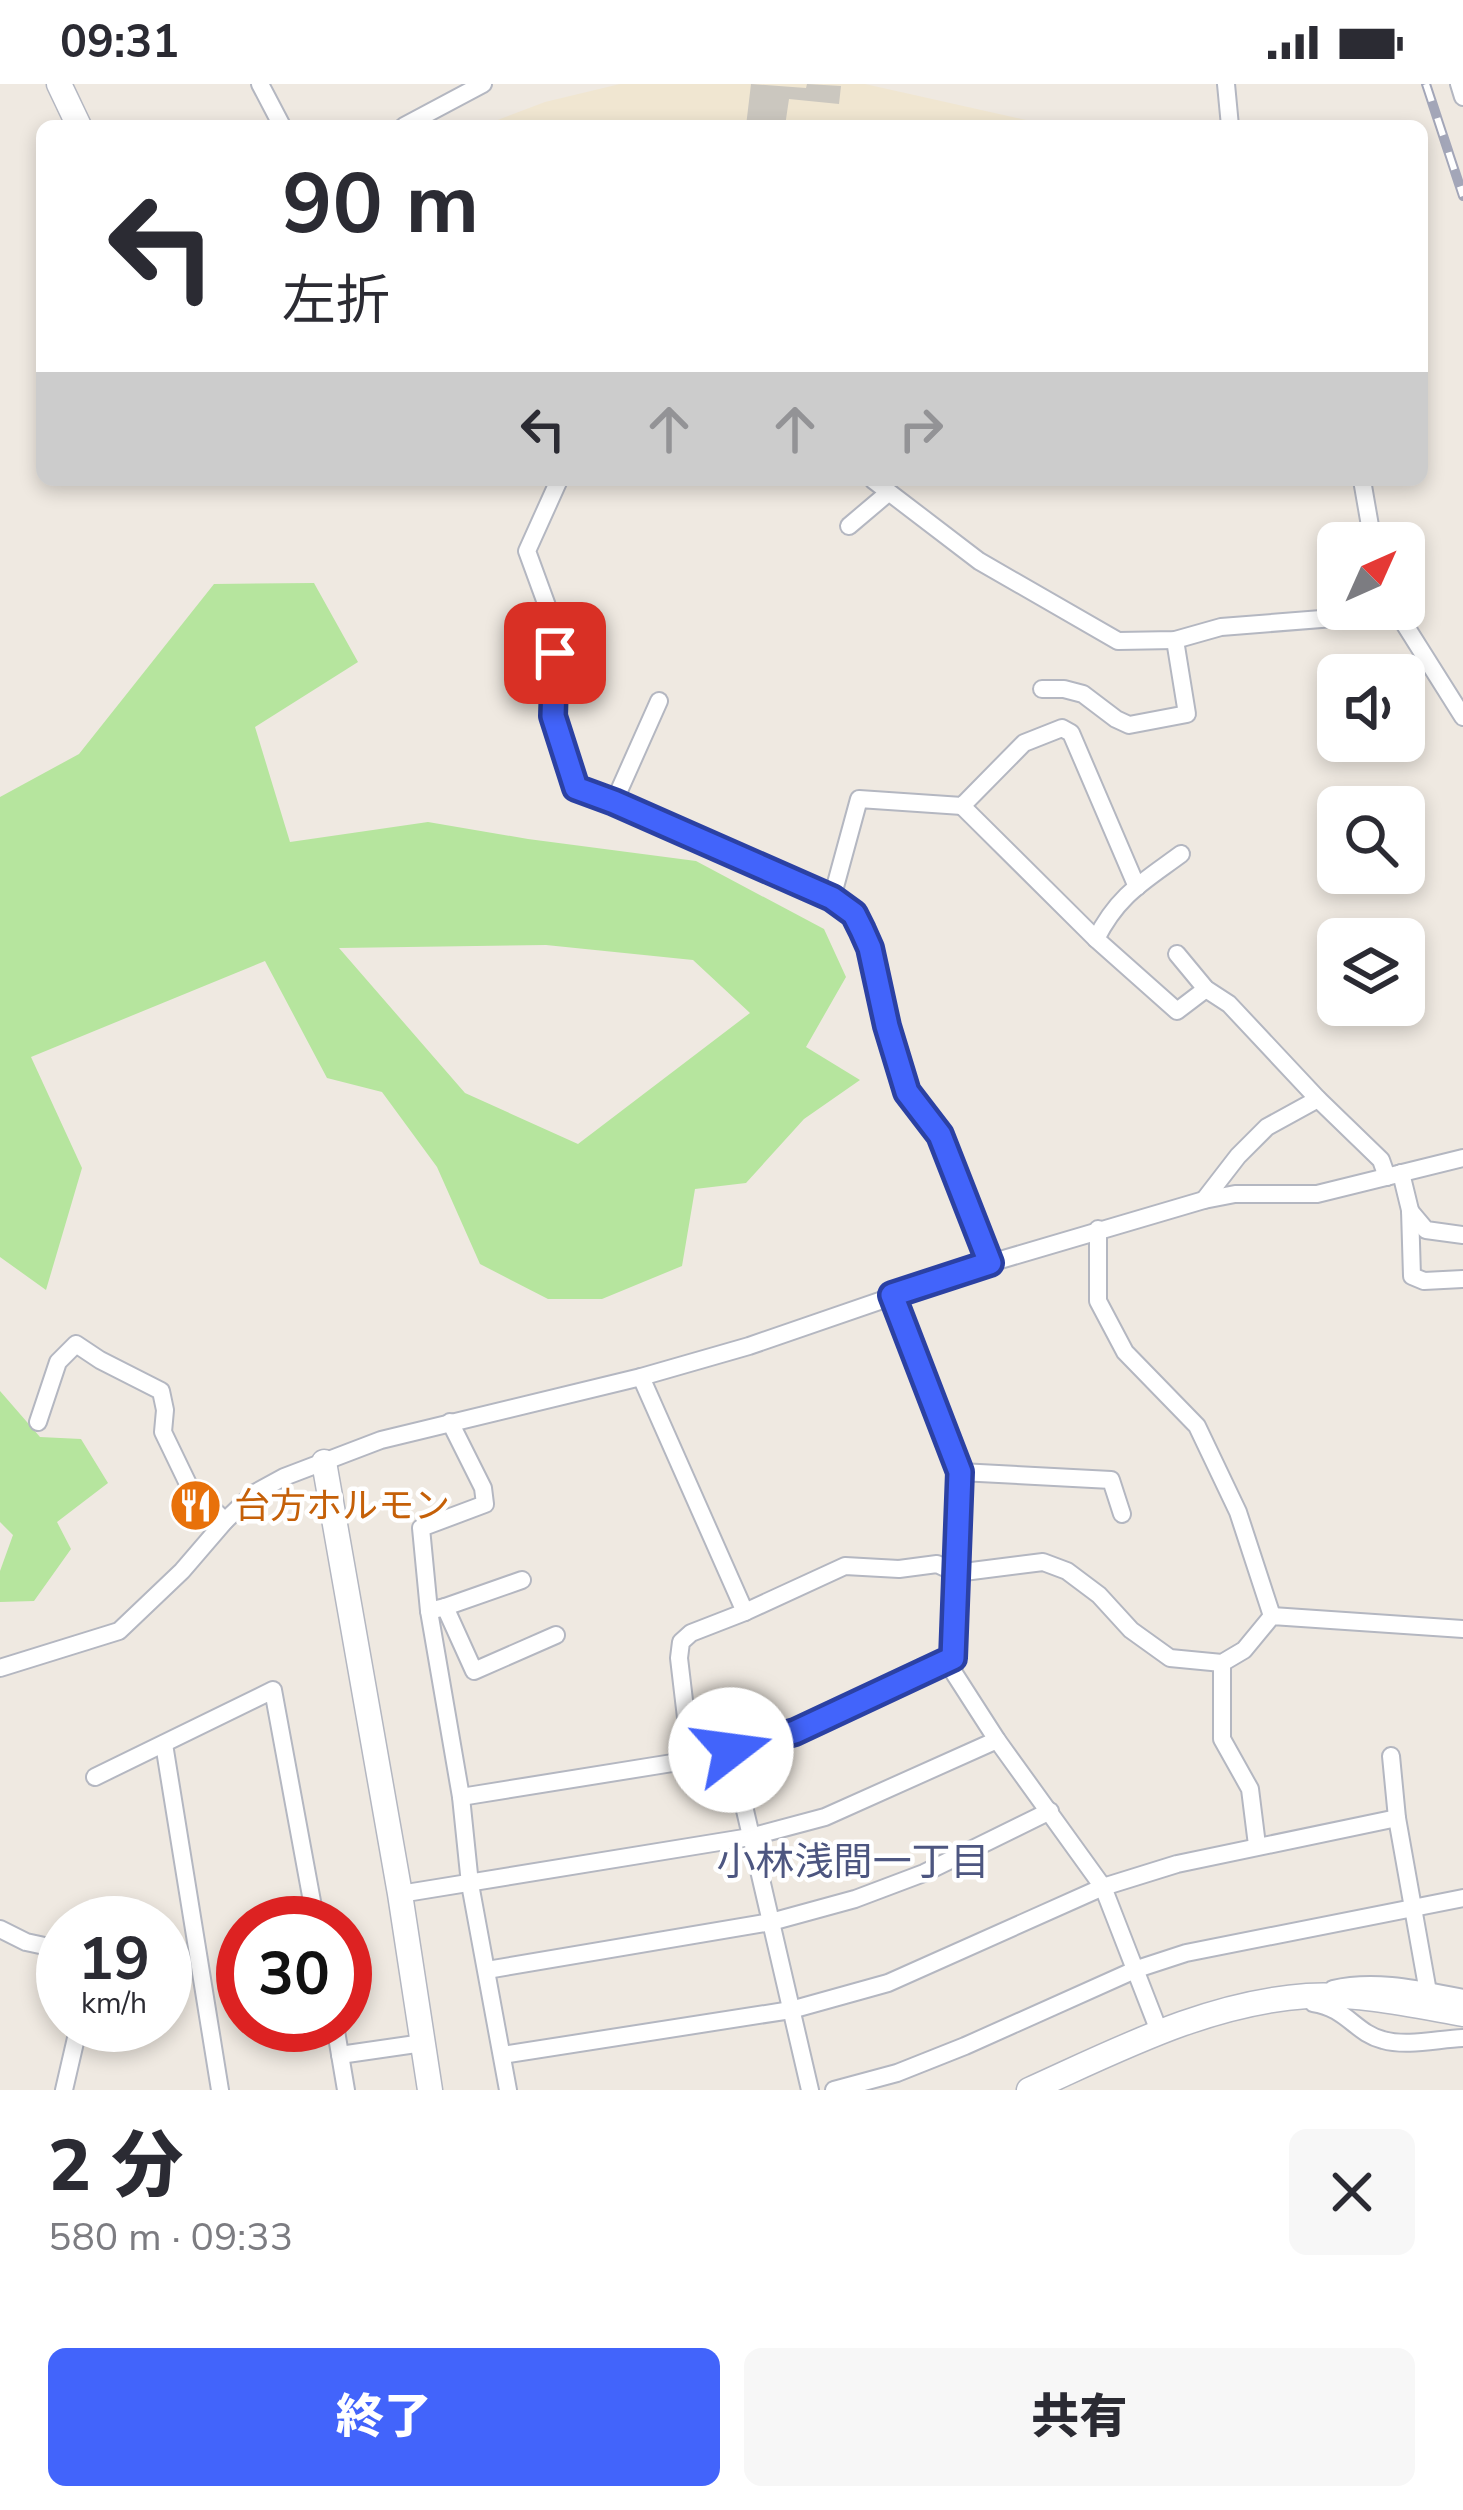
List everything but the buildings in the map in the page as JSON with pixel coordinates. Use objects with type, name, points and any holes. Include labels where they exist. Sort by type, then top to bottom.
[{"type":"street","points":[[59,84],[76,120]]},
{"type":"street","points":[[260,84],[279,120]]},
{"type":"street","points":[[415,120],[483,84]]},
{"type":"street","points":[[1226,84],[1229,120]]},
{"type":"street","points":[[1459,84],[1463,97]]},
{"type":"street","points":[[556,486],[527,550],[550,614],[555,653],[553,716],[576,788],[832,898],[854,914],[870,948],[907,1092],[940,1135],[990,1263]]},
{"type":"street","points":[[880,486],[979,561],[1118,641],[1175,640],[1221,627],[1317,619]]},
{"type":"street","points":[[1363,486],[1369,522]]},
{"type":"street","points":[[849,526],[888,493]]},
{"type":"street","points":[[1407,630],[1463,717]]},
{"type":"street","points":[[1042,689],[1064,688],[1083,694],[1129,724],[1187,714],[1175,640]]},
{"type":"street","points":[[614,802],[658,701]]},
{"type":"street","points":[[962,806],[1024,743],[1062,728],[1071,733],[1137,886]]},
{"type":"street","points":[[832,898],[859,799],[962,806],[1096,939],[1177,1011],[1206,988]]},
{"type":"street","points":[[1096,939],[1120,900],[1181,854]]},
{"type":"street","points":[[1177,954],[1381,1160],[1426,1230],[1463,1235]]},
{"type":"street","points":[[1204,1200],[1267,1127],[1318,1099]]},
{"type":"street","points":[[0,1668],[119,1631],[253,1495],[284,1477],[380,1440],[640,1377],[810,1326],[1098,1229],[1204,1200],[1235,1194],[1317,1194],[1463,1158]]},
{"type":"street","points":[[1410,1210],[1412,1276],[1424,1281],[1463,1280]]},
{"type":"street","points":[[1098,1229],[1098,1301],[1125,1352],[1196,1426],[1238,1512],[1272,1616]]},
{"type":"street","points":[[892,1295],[960,1472],[952,1670],[1103,1887],[1159,2031]]},
{"type":"street","points":[[38,1422],[58,1362],[76,1344],[161,1390],[163,1432],[189,1486],[225,1521]]},
{"type":"street","points":[[640,1377],[745,1612]]},
{"type":"street","points":[[450,1422],[483,1488],[485,1504],[421,1528],[437,1609],[470,1884],[508,2090]]},
{"type":"street","points":[[324,1462],[430,2090]]},
{"type":"street","points":[[960,1472],[1112,1480],[1122,1514]]},
{"type":"street","points":[[691,1760],[681,1642],[691,1633],[845,1566],[899,1569],[937,1564],[956,1573],[1043,1562],[1067,1571],[1099,1595],[1131,1630],[1170,1658],[1222,1663],[1244,1650],[1272,1616]]},
{"type":"street","points":[[437,1609],[522,1580]]},
{"type":"street","points":[[437,1609],[474,1671],[556,1635]]},
{"type":"street","points":[[1272,1616],[1463,1629]]},
{"type":"street","points":[[460,1797],[691,1760],[795,1732],[953,1658]]},
{"type":"street","points":[[1222,1663],[1222,1738],[1250,1789],[1257,1845]]},
{"type":"street","points":[[95,1777],[274,1690],[311,1896]]},
{"type":"street","points":[[400,1894],[750,1837],[825,1816],[998,1739]]},
{"type":"street","points":[[164,1744],[220,2090]]},
{"type":"street","points":[[731,1750],[809,2090]]},
{"type":"street","points":[[1391,1756],[1427,2000]]},
{"type":"street","points":[[487,1970],[771,1922],[855,1899],[923,1873],[1050,1810]]},
{"type":"street","points":[[502,2055],[791,2010],[888,1983],[1103,1887],[1257,1845],[1397,1818]]},
{"type":"street","points":[[834,2090],[965,2046],[1137,1969],[1216,1946],[1463,1898]]},
{"type":"street","points":[[0,1929],[36,1944]]},
{"type":"street","points":[[1298,1998],[1340,2010],[1381,2040],[1463,2038]]},
{"type":"street","points":[[1030,2090],[1206,2014],[1298,1998],[1463,1998]]},
{"type":"street","points":[[1427,2000],[1463,2014]]},
{"type":"street","points":[[340,2055],[423,2043]]},
{"type":"street","points":[[64,2090],[73,2052]]},
{"type":"street","points":[[339,2052],[346,2090]]},
{"type":"shaded area","points":[[620,84],[865,84],[1026,120],[498,120],[545,102]]},
{"type":"green space","points":[[314,583],[358,662],[255,727],[290,842],[428,822],[696,861],[824,929],[846,977],[806,1047],[860,1080],[804,1119],[746,1183],[695,1189],[682,1266],[602,1299],[548,1299],[480,1264],[437,1167],[382,1092],[327,1078],[265,961],[31,1057],[82,1168],[46,1290],[0,1257],[0,797],[79,754],[214,584]],"holes":[[[546,945],[693,960],[750,1013],[578,1144],[465,1093],[339,948]]]},
{"type":"green space","points":[[0,1391],[40,1437],[81,1439],[108,1483],[57,1522],[71,1549],[34,1601],[0,1602],[0,1571],[13,1535],[0,1522]]},
{"type":"railway","points":[[1426,84],[1463,196]]},
{"type":"place","name":"台方ホルモン","points":[[195,1506]]},
{"type":"district","name":"小林浅間一丁目","points":[[853,1862]]},
{"type":"route","points":[[555,653],[553,716],[576,788],[832,898],[854,914],[870,948],[907,1092],[940,1135],[990,1263],[892,1295],[960,1472],[953,1658],[795,1732],[731,1750]]}]
